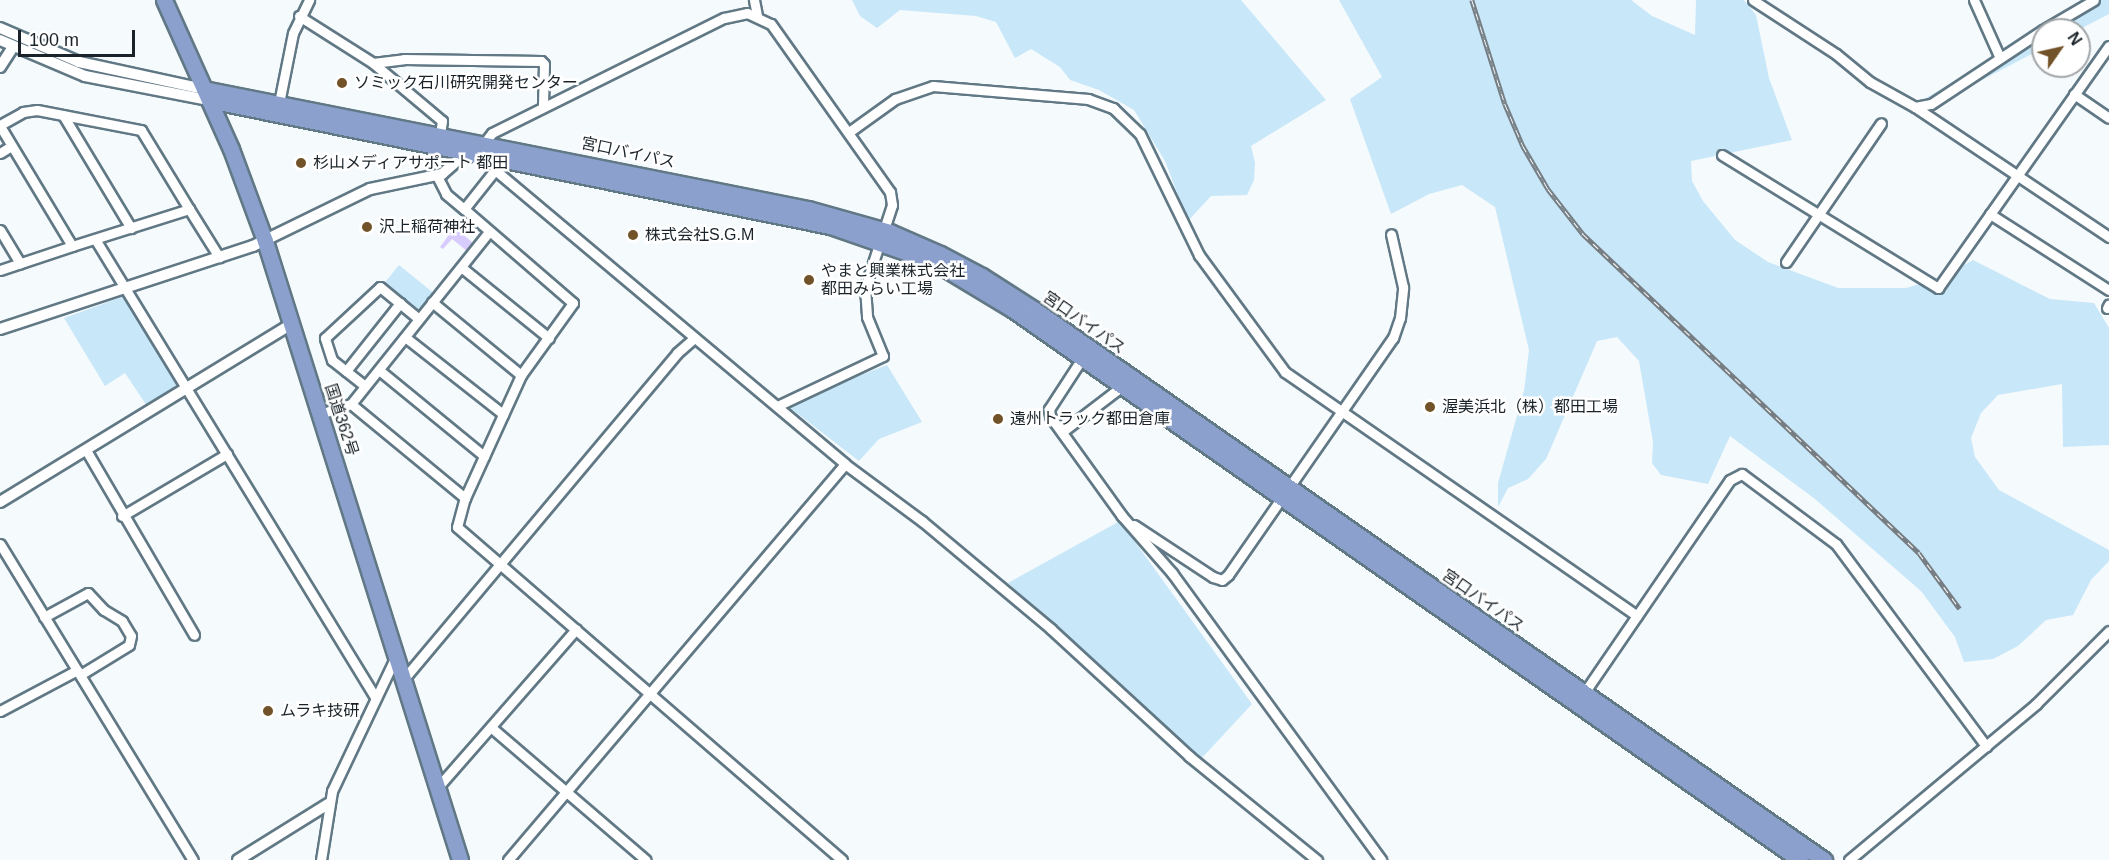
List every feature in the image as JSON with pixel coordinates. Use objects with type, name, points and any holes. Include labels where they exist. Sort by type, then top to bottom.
[{"type":"highway","name":"国道362号","points":[[164,0],[231,149],[265,241],[460,860]]},
{"type":"highway","name":"宮口バイパス","points":[[206,95],[279,103],[485,142],[808,208],[982,276],[1800,860]]},
{"type":"highway","name":"宮口バイパス","points":[[206,95],[465,154],[883,236],[1006,305],[1121,387],[1285,493],[1584,693],[1824,860]]},
{"type":"street","points":[[279,103],[299,16],[309,0]]},
{"type":"street","points":[[754,0],[758,15]]},
{"type":"street","points":[[1753,0],[1836,54],[1870,82],[1915,107],[2016,177],[2109,237]]},
{"type":"street","points":[[1974,0],[1999,56]]},
{"type":"street","points":[[2063,18],[2094,0]]},
{"type":"street","points":[[485,142],[492,133],[543,106],[724,18],[741,13],[758,15],[775,28],[890,192],[892,205],[883,236],[866,277],[864,298],[867,317],[883,356],[777,406]]},
{"type":"street","points":[[299,16],[373,63],[442,121],[440,134]]},
{"type":"street","points":[[0,28],[79,62],[206,95]]},
{"type":"street","points":[[1915,107],[1931,104],[1999,56],[2031,37]]},
{"type":"street","points":[[0,40],[86,76],[206,95]]},
{"type":"street","points":[[1722,155],[1938,288],[2109,46]]},
{"type":"street","points":[[0,67],[13,47]]},
{"type":"street","points":[[373,63],[404,59],[541,61],[544,64],[543,106]]},
{"type":"street","points":[[849,132],[896,99],[933,87],[1088,99],[1113,108],[1140,134],[1199,255],[1285,372],[1637,616]]},
{"type":"street","points":[[2074,93],[2109,118]]},
{"type":"street","points":[[72,246],[0,126],[31,110],[141,130],[219,256]]},
{"type":"street","points":[[63,115],[131,228]]},
{"type":"street","points":[[1786,262],[1881,123]]},
{"type":"street","points":[[0,153],[11,146]]},
{"type":"street","points":[[0,329],[126,290],[265,241],[370,189],[437,176],[465,154]]},
{"type":"street","points":[[464,209],[495,170],[845,464],[922,521],[1051,629],[1189,756],[1317,860]]},
{"type":"street","points":[[437,176],[446,194],[573,303],[521,375],[465,498],[457,527],[842,860]]},
{"type":"street","points":[[0,270],[189,209]]},
{"type":"street","points":[[1990,214],[2109,290]]},
{"type":"street","points":[[0,230],[20,263]]},
{"type":"street","points":[[320,414],[351,404],[489,232]]},
{"type":"street","points":[[1124,519],[1222,579],[1388,346],[1400,318],[1402,272],[1391,234]]},
{"type":"street","points":[[95,239],[375,697]]},
{"type":"street","points":[[461,267],[549,338]]},
{"type":"street","points":[[365,386],[332,360],[325,338],[380,287],[419,319]]},
{"type":"street","points":[[432,302],[521,375]]},
{"type":"street","points":[[346,371],[400,303]]},
{"type":"street","points":[[0,502],[292,324]]},
{"type":"street","points":[[405,337],[503,414]]},
{"type":"street","points":[[402,681],[502,565],[677,354],[694,338]]},
{"type":"street","points":[[1082,360],[1049,409],[1062,432],[1124,519],[1172,573],[1381,860]]},
{"type":"street","points":[[379,369],[484,456]]},
{"type":"street","points":[[1062,432],[1121,387]]},
{"type":"street","points":[[351,404],[465,498]]},
{"type":"street","points":[[86,450],[122,516],[194,635]]},
{"type":"street","points":[[122,516],[227,454]]},
{"type":"street","points":[[508,860],[564,791],[845,464]]},
{"type":"street","points":[[1584,693],[1730,480],[1742,474],[1836,544],[1986,746]]},
{"type":"street","points":[[0,544],[193,860]]},
{"type":"street","points":[[0,711],[79,673],[129,645],[131,636],[122,621],[104,610],[88,592],[44,617]]},
{"type":"street","points":[[437,788],[492,729],[576,629]]},
{"type":"street","points":[[1849,860],[2036,704],[2109,631]]},
{"type":"street","points":[[321,860],[328,804],[375,697],[396,656]]},
{"type":"street","points":[[492,729],[646,860]]},
{"type":"street","points":[[238,860],[328,804]]},
{"type":"shaded area","points":[[852,0],[1241,0],[1326,100],[1251,146],[1255,163],[1254,180],[1247,195],[1211,196],[1188,221],[1165,161],[1134,110],[1099,90],[1070,80],[1060,67],[1031,49],[1015,58],[996,22],[976,16],[900,10],[877,28],[860,16]]},
{"type":"shaded area","points":[[1339,0],[1631,0],[1652,16],[1695,35],[1696,0],[1744,0],[1756,15],[1769,78],[1792,140],[1691,161],[1692,181],[1703,201],[1735,240],[1768,262],[1838,288],[1906,288],[1941,278],[1973,260],[2050,299],[2094,303],[2109,328],[2109,445],[2063,447],[2062,384],[1998,395],[1981,413],[1971,438],[1975,457],[1999,490],[2109,550],[2109,561],[2091,580],[2073,615],[2046,620],[2018,646],[1993,659],[1964,662],[1955,637],[1921,591],[1815,499],[1730,436],[1708,484],[1661,475],[1652,463],[1653,442],[1639,361],[1617,337],[1597,341],[1546,459],[1528,479],[1508,488],[1498,507],[1498,483],[1524,391],[1529,350],[1495,207],[1462,185],[1429,194],[1391,214],[1350,99],[1382,77]]},
{"type":"shaded area","points":[[2088,0],[2109,0],[2109,14],[2091,23],[2091,18],[2058,18]]},
{"type":"shaded area","points":[[2031,35],[2031,54],[1925,110],[1918,103]]},
{"type":"shaded area","points":[[447,221],[473,243],[467,251],[452,239],[443,249],[440,247],[448,236],[440,229]]},
{"type":"shaded area","points":[[399,265],[433,293],[417,312],[383,284]]},
{"type":"shaded area","points":[[122,297],[127,298],[179,383],[147,406],[125,373],[105,386],[64,318]]},
{"type":"shaded area","points":[[887,365],[922,422],[879,439],[859,461],[785,404]]},
{"type":"shaded area","points":[[1120,521],[1252,704],[1200,760],[1008,583]]},
{"type":"railway","points":[[1472,0],[1505,104],[1523,146],[1548,189],[1583,234],[1919,553],[1960,609]]},
{"type":"place","name":"ソミック石川研究開発センター","points":[[342,83]]},
{"type":"place","name":"杉山メディアサポート 都田","points":[[301,163]]},
{"type":"place","name":"沢上稲荷神社","points":[[367,227]]},
{"type":"place","name":"株式会社S.G.M","points":[[633,235]]},
{"type":"place","name":"やまと興業株式会社 都田みらい工場","points":[[809,280]]},
{"type":"place","name":"渥美浜北（株）都田工場","points":[[1430,407]]},
{"type":"place","name":"遠州トラック都田倉庫","points":[[998,419]]},
{"type":"place","name":"ムラキ技研","points":[[268,711]]}]
